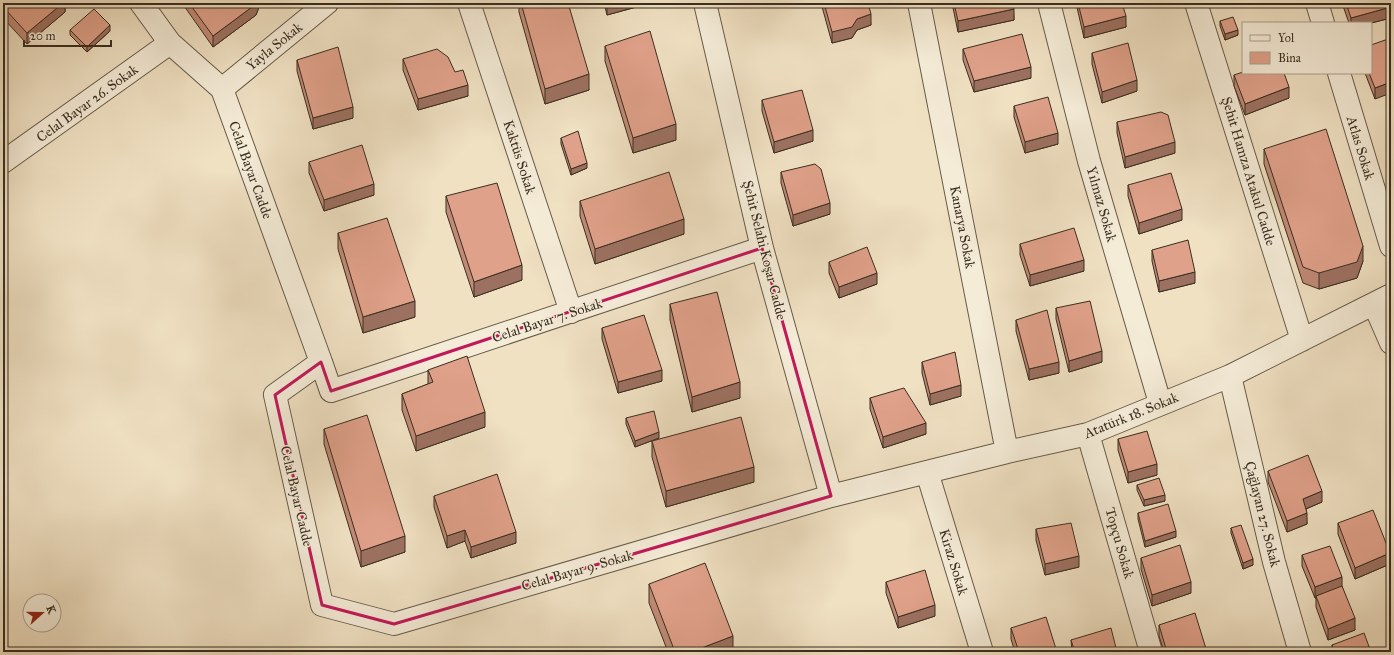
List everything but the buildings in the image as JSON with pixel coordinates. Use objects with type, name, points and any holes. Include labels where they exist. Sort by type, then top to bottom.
[{"type":"street","name":"Celal Bayar Cadde","points":[[141,3],[170,43],[222,89],[331,391]]},
{"type":"street","name":"Yayla Sokak","points":[[222,89],[327,3]]},
{"type":"street","name":"Kaktüs Sokak","points":[[469,3],[571,312]]},
{"type":"street","name":"Şehit Selahi Koşar Cadde","points":[[705,3],[762,248],[831,496]]},
{"type":"street","name":"Kanarya Sokak","points":[[919,3],[1007,452]]},
{"type":"street","name":"Yılmaz Sokak","points":[[1049,3],[1090,161],[1160,403]]},
{"type":"street","name":"Şehit Hamza Atakul Cadde","points":[[1196,3],[1302,340]]},
{"type":"street","points":[[1317,3],[1323,22]]},
{"type":"street","name":"Celal Bayar 26. Sokak","points":[[3,162],[170,43]]},
{"type":"street","name":"Atlas Sokak","points":[[1339,74],[1391,246]]},
{"type":"street","name":"Celal Bayar 7. Sokak","points":[[331,391],[762,248]]},
{"type":"street","name":"Atatürk 18. Sokak","points":[[831,496],[1007,452],[1088,434],[1160,403],[1230,376],[1382,300]]},
{"type":"street","points":[[1382,300],[1391,343]]},
{"type":"street","name":"Celal Bayar Cadde","points":[[321,362],[275,395],[322,605]]},
{"type":"street","name":"Çağlayan 27. Sokak","points":[[1230,376],[1274,562],[1300,652]]},
{"type":"street","name":"Topçu Sokak","points":[[1088,434],[1151,652]]},
{"type":"street","name":"Kiraz Sokak","points":[[927,472],[982,652]]},
{"type":"street","name":"Celal Bayar 9. Sokak","points":[[322,605],[394,624],[831,496]]},
{"type":"highlighted area","points":[[762,248],[831,496],[394,624],[322,605],[275,395],[321,362],[331,391]]}]
